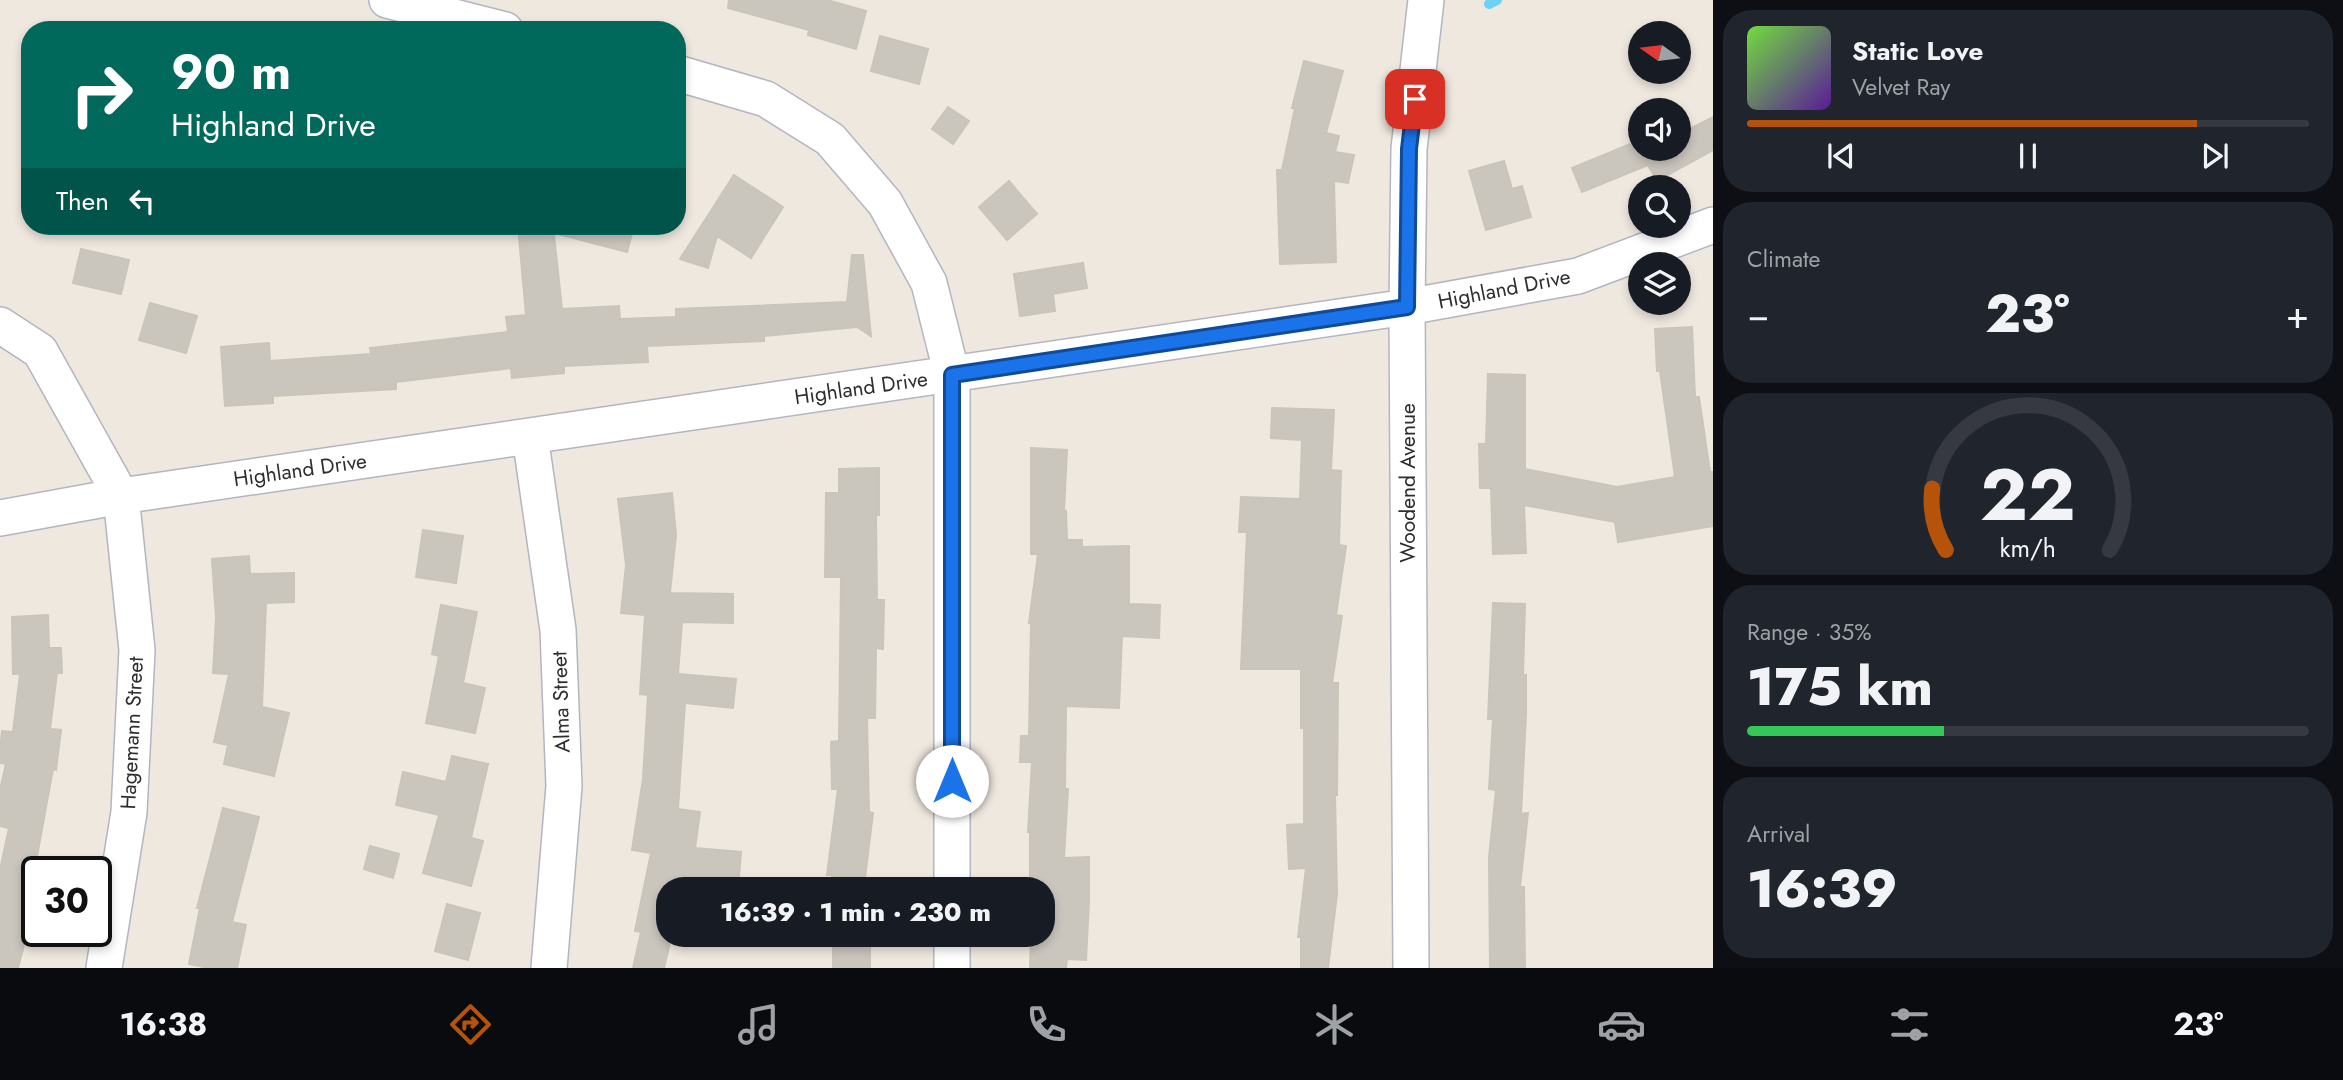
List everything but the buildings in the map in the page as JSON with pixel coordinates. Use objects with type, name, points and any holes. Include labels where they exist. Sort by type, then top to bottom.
[{"type":"street","points":[[387,0],[470,21]]},
{"type":"street","name":"Woodend Avenue","points":[[1410,968],[1407,307],[1409,149],[1426,0]]},
{"type":"street","points":[[686,77],[766,99],[830,139],[885,203],[929,283],[952,375],[952,877]]},
{"type":"street","name":"Highland Drive","points":[[0,518],[121,496],[1407,307],[1577,276],[1713,225]]},
{"type":"street","points":[[0,326],[40,351],[121,496]]},
{"type":"street","name":"Alma Street","points":[[530,436],[558,630],[564,786],[549,968]]},
{"type":"street","name":"Hagemann Street","points":[[104,968],[129,812],[137,650],[121,496]]},
{"type":"street","points":[[952,947],[952,968]]},
{"type":"waterway","points":[[1489,4],[1497,0]]},
{"type":"route","points":[[952,781],[952,375],[1407,307],[1409,149],[1415,99]]}]
